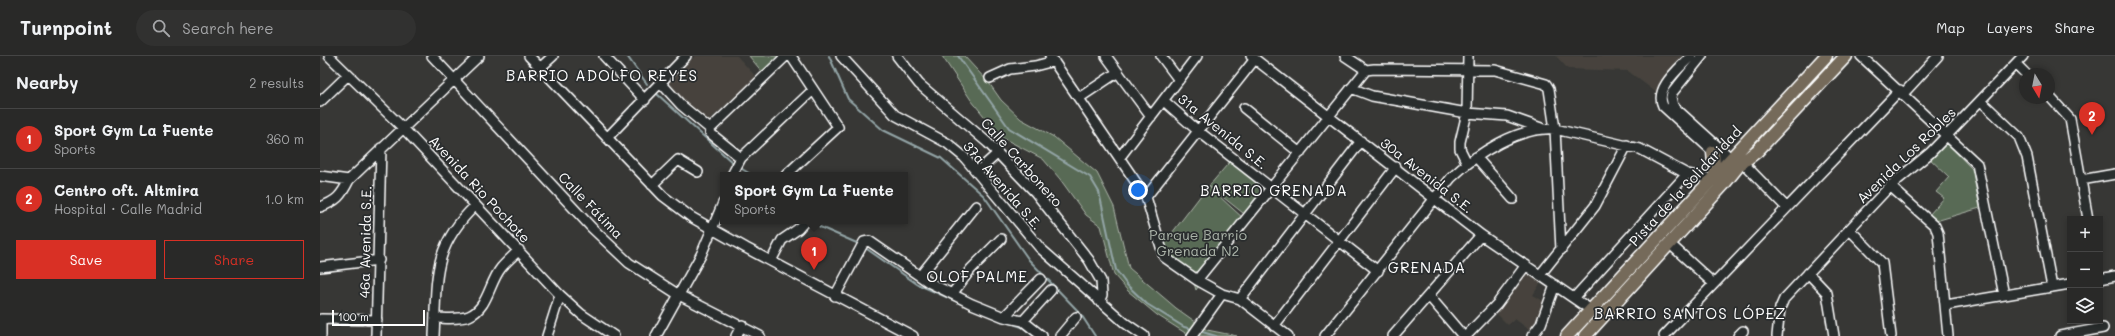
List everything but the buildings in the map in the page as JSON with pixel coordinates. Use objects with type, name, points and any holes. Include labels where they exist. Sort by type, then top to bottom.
[{"type":"main road","name":"Pista de la Solidaridad","points":[[1584,336],[1723,185],[1735,165],[1826,56]]},
{"type":"main road","name":"Pista de la Solidaridad","points":[[1567,336],[1713,178],[1757,151],[1846,56]]},
{"type":"main road","points":[[1713,152],[1713,178]]},
{"type":"street","name":"Avenida Rio Pochote","points":[[329,56],[403,128],[560,295],[581,314],[614,336]]},
{"type":"street","name":"Calle Fátima","points":[[432,56],[592,228],[629,263],[679,295],[760,336]]},
{"type":"street","points":[[320,207],[333,203],[342,193],[349,180],[479,56]]},
{"type":"street","points":[[530,56],[663,196],[712,230],[913,336]]},
{"type":"street","points":[[541,67],[553,56]]},
{"type":"street","points":[[604,56],[645,100]]},
{"type":"street","points":[[607,138],[686,56]]},
{"type":"street","points":[[710,129],[786,56]]},
{"type":"street","points":[[789,172],[838,126],[791,56]]},
{"type":"street","name":"37a Avenida S.E.","points":[[840,56],[895,115],[947,143],[964,157],[1040,248],[1099,301],[1144,336]]},
{"type":"street","name":"Calle Carbonero","points":[[897,56],[919,84],[951,112],[964,120],[998,153],[1034,192],[1089,260],[1101,281],[1102,295],[1099,301]]},
{"type":"street","points":[[1106,56],[1152,117]]},
{"type":"street","points":[[1161,56],[1180,80]]},
{"type":"street","points":[[1120,156],[1152,117],[1197,56]]},
{"type":"street","points":[[1345,56],[1366,70],[1468,69],[1503,71],[1546,84],[1549,89],[1555,129],[1561,250]]},
{"type":"street","points":[[1467,162],[1460,149],[1460,142],[1467,112],[1468,56]]},
{"type":"street","points":[[1691,56],[1665,86],[1660,100],[1663,106],[1713,152],[1735,165]]},
{"type":"street","points":[[1702,56],[1672,93],[1671,101],[1673,106],[1735,165],[1787,208]]},
{"type":"street","points":[[1860,56],[1901,92],[1977,164],[2004,295]]},
{"type":"street","points":[[1664,336],[1787,208],[1938,56]]},
{"type":"street","name":"Avenida Los Robles","points":[[1777,336],[1780,308],[1784,299],[1890,186],[1948,136],[2023,56]]},
{"type":"street","points":[[990,78],[1010,69],[1035,66],[1052,58],[1120,156],[1146,197],[1164,257],[1197,280],[1222,294],[1240,299],[1288,336]]},
{"type":"street","points":[[1146,197],[1253,58]]},
{"type":"street","name":"30a Avenida S.E.","points":[[1253,58],[1396,167],[1481,235],[1591,310]]},
{"type":"street","points":[[2016,64],[2020,68]]},
{"type":"street","points":[[1197,280],[1272,189],[1366,70]]},
{"type":"street","points":[[1079,98],[1118,72]]},
{"type":"street","points":[[320,102],[348,74]]},
{"type":"street","points":[[661,83],[681,104],[710,129],[710,133],[741,158]]},
{"type":"street","points":[[1351,88],[1372,96],[1467,112],[1507,116],[1541,128],[1555,129],[1627,145],[1640,149],[1687,174],[1713,178]]},
{"type":"street","points":[[734,172],[741,158],[813,90]]},
{"type":"street","name":"31a Avenida S.E.","points":[[1164,101],[1197,130],[1378,271]]},
{"type":"street","points":[[1981,101],[2020,137],[2052,287]]},
{"type":"street","points":[[2055,103],[2070,119],[2087,216]]},
{"type":"street","points":[[1244,108],[1300,152]]},
{"type":"street","points":[[1325,336],[1436,199],[1451,178],[1467,162],[1504,141],[1541,128]]},
{"type":"street","points":[[1240,299],[1361,141]]},
{"type":"street","points":[[1540,275],[1561,250],[1602,195],[1627,145]]},
{"type":"street","name":"46a Avenida S.E.","points":[[376,336],[381,148]]},
{"type":"street","points":[[977,172],[998,153]]},
{"type":"street","points":[[1476,157],[1513,199]]},
{"type":"street","points":[[652,185],[678,160],[698,172]]},
{"type":"street","points":[[1274,326],[1396,167]]},
{"type":"street","points":[[1574,298],[1687,174]]},
{"type":"street","points":[[2081,180],[2115,174]]},
{"type":"street","points":[[320,176],[349,180]]},
{"type":"street","points":[[1890,186],[1935,226],[1938,233],[1948,336]]},
{"type":"street","points":[[434,336],[437,277],[442,251],[452,233],[475,206]]},
{"type":"street","points":[[920,276],[976,206]]},
{"type":"street","points":[[656,336],[701,255],[720,210]]},
{"type":"street","points":[[771,261],[782,240],[798,229],[802,224]]},
{"type":"street","points":[[1850,230],[1882,263],[1891,336]]},
{"type":"street","points":[[1393,336],[1481,235]]},
{"type":"street","points":[[952,294],[971,269],[1000,239]]},
{"type":"street","points":[[835,296],[862,245],[869,241],[920,276],[952,294],[1004,317],[1023,321],[1042,336]]},
{"type":"street","points":[[1669,244],[1714,284]]},
{"type":"street","points":[[435,318],[469,316],[481,308],[491,284],[501,268],[519,250]]},
{"type":"street","points":[[320,267],[379,260]]},
{"type":"street","points":[[1429,296],[1464,336],[1498,304],[1526,265]]},
{"type":"street","points":[[1808,273],[1827,293],[1834,336]]},
{"type":"street","points":[[2103,278],[2115,276]]},
{"type":"street","points":[[1004,317],[1042,279]]},
{"type":"street","points":[[1946,304],[2067,284]]},
{"type":"street","points":[[1532,336],[1541,324],[1555,285]]},
{"type":"street","points":[[1023,321],[1051,290]]},
{"type":"street","points":[[1193,335],[1222,294]]},
{"type":"street","points":[[547,336],[560,295]]},
{"type":"street","points":[[1060,336],[1076,318]]},
{"type":"street","points":[[321,336],[321,319],[377,320]]},
{"type":"street","points":[[736,336],[742,326]]},
{"type":"street","points":[[2060,336],[2103,328]]},
{"type":"shaded area","points":[[695,56],[737,56],[757,78],[707,122],[665,84]]},
{"type":"shaded area","points":[[1556,56],[1689,56],[1657,93],[1628,71],[1568,69]]},
{"type":"shaded area","points":[[1526,271],[1541,282],[1533,295],[1545,302],[1538,325],[1532,332],[1515,319],[1508,325],[1494,311]]},
{"type":"green space","points":[[749,56],[781,56],[763,73]]},
{"type":"green space","points":[[942,56],[964,56],[989,83],[1001,100],[1021,119],[1054,137],[1097,173],[1114,207],[1129,268],[1176,308],[1207,330],[1237,336],[1190,336],[1157,315],[1128,291],[1114,275],[1101,226],[1086,215],[1060,179],[1043,159],[1001,137],[971,100]]},
{"type":"green space","points":[[1946,142],[1972,169],[1980,208],[1936,221],[1929,215],[1944,198],[1936,192],[1949,177],[1928,157]]},
{"type":"green space","points":[[1233,158],[1272,189],[1248,217],[1209,186]]},
{"type":"green space","name":"Parque Barrio Grenada N2","points":[[1208,186],[1244,219],[1196,290],[1194,283],[1162,246]]},
{"type":"waterway","points":[[627,56],[647,84]]},
{"type":"waterway","points":[[829,56],[848,99],[883,130],[941,158],[984,196],[1029,260],[1080,313],[1095,336]]},
{"type":"waterway","points":[[958,56],[1009,128],[1090,177],[1099,192],[1116,270],[1127,285],[1147,304],[1184,327],[1192,329]]},
{"type":"waterway","points":[[657,94],[733,163]]},
{"type":"waterway","points":[[742,169],[747,172]]},
{"type":"waterway","points":[[817,224],[820,227],[859,244]]},
{"type":"waterway","points":[[864,247],[917,284],[971,308]]},
{"type":"waterway","points":[[1007,322],[1022,327],[1034,336]]},
{"type":"waterway","points":[[1199,331],[1216,336]]},
{"type":"place","name":"Centro oft. Altmira","points":[[2092,135]]},
{"type":"place","name":"Sport Gym La Fuente","points":[[814,270]]},
{"type":"district","name":"BARRIO ADOLFO REYES","points":[[602,75]]},
{"type":"district","name":"BARRIO GRENADA","points":[[1274,190]]},
{"type":"district","name":"GRENADA","points":[[1427,267]]},
{"type":"district","name":"OLOF PALME","points":[[977,276]]},
{"type":"district","name":"BARRIO SANTOS LÓPEZ","points":[[1690,313]]}]
